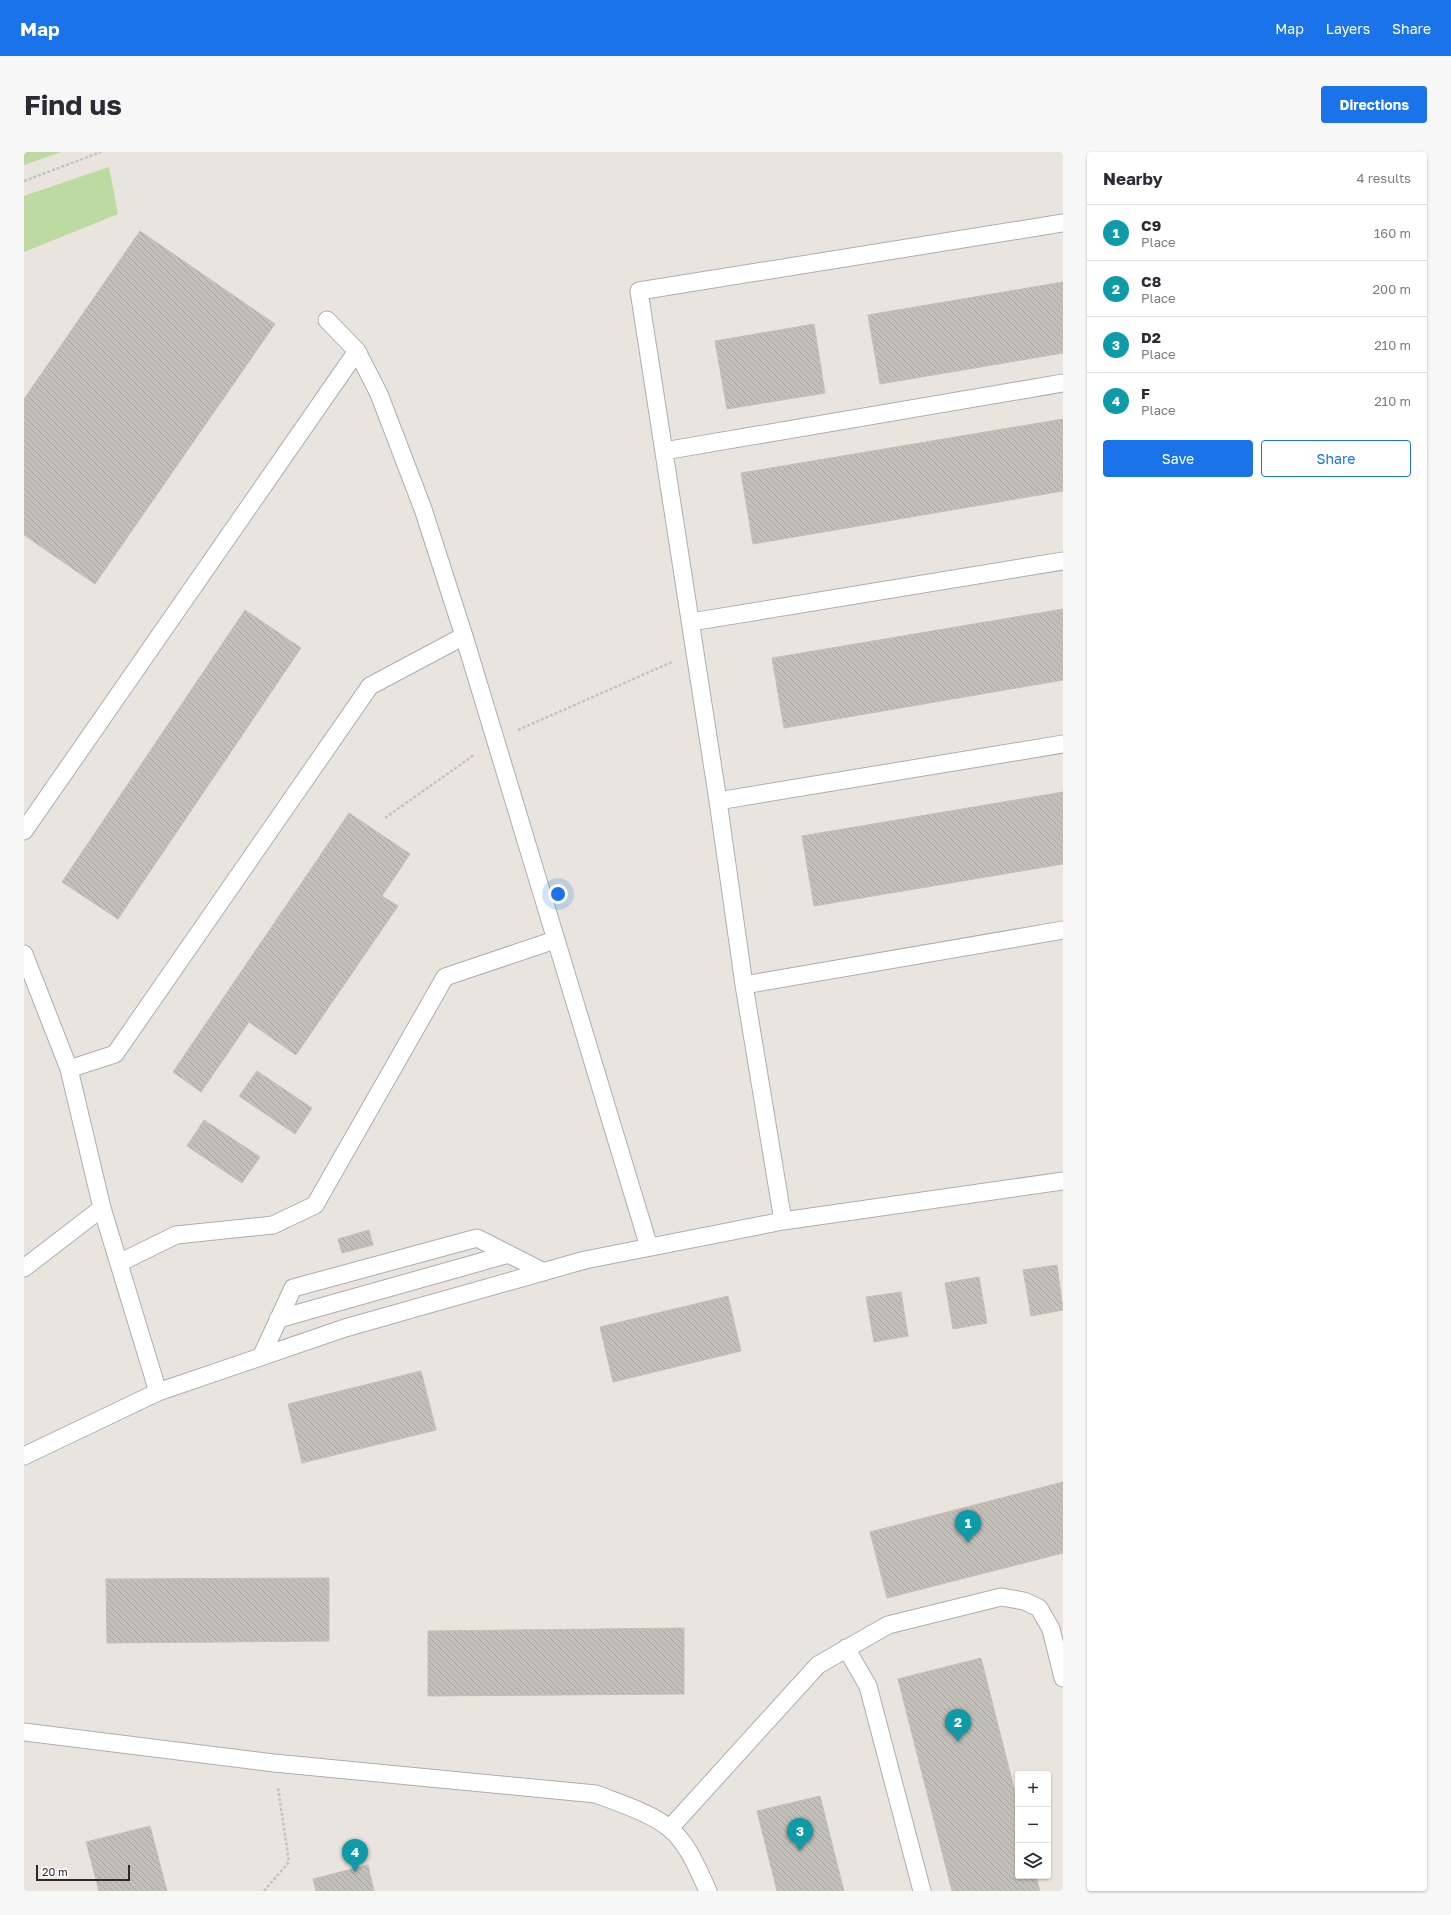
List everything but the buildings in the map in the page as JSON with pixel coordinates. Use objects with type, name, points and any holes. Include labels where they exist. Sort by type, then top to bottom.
[{"type":"lane","points":[[783,1221],[744,985],[691,622],[639,291],[1063,223]]},
{"type":"lane","points":[[326,320],[357,351],[379,394],[423,509],[464,636],[649,1247]]},
{"type":"lane","points":[[24,831],[357,351]]},
{"type":"lane","points":[[664,451],[1063,383]]},
{"type":"lane","points":[[691,622],[1063,561]]},
{"type":"lane","points":[[69,1069],[115,1054],[370,686],[464,636]]},
{"type":"lane","points":[[718,801],[1063,744]]},
{"type":"lane","points":[[744,985],[1063,930]]},
{"type":"lane","points":[[119,1263],[176,1235],[273,1224],[314,1205],[445,977],[555,940]]},
{"type":"lane","points":[[24,955],[69,1069],[102,1208],[158,1392]]},
{"type":"lane","points":[[24,1456],[158,1392],[345,1328],[585,1260],[783,1221],[1063,1181]]},
{"type":"lane","points":[[24,1268],[102,1208]]},
{"type":"lane","points":[[261,1357],[293,1288],[477,1238],[544,1272]]},
{"type":"lane","points":[[278,1319],[509,1254]]},
{"type":"lane","points":[[670,1828],[818,1665],[888,1625],[1001,1597],[1024,1601],[1039,1608],[1051,1629],[1063,1678]]},
{"type":"lane","points":[[846,1648],[868,1686],[922,1891]]},
{"type":"lane","points":[[24,1732],[274,1762],[596,1794],[637,1810],[670,1828],[691,1854],[708,1891]]},
{"type":"path","points":[[24,181],[101,152]]},
{"type":"path","points":[[385,818],[495,740],[666,663],[696,656]]},
{"type":"path","points":[[264,1891],[289,1862],[274,1762]]},
{"type":"green space","points":[[24,152],[61,152],[24,165]]},
{"type":"green space","points":[[109,167],[118,214],[24,252],[24,196]]},
{"type":"place","name":"C9","points":[[968,1543]]},
{"type":"place","name":"C8","points":[[958,1742]]},
{"type":"place","name":"D2","points":[[800,1851]]},
{"type":"place","name":"F","points":[[355,1872]]}]
